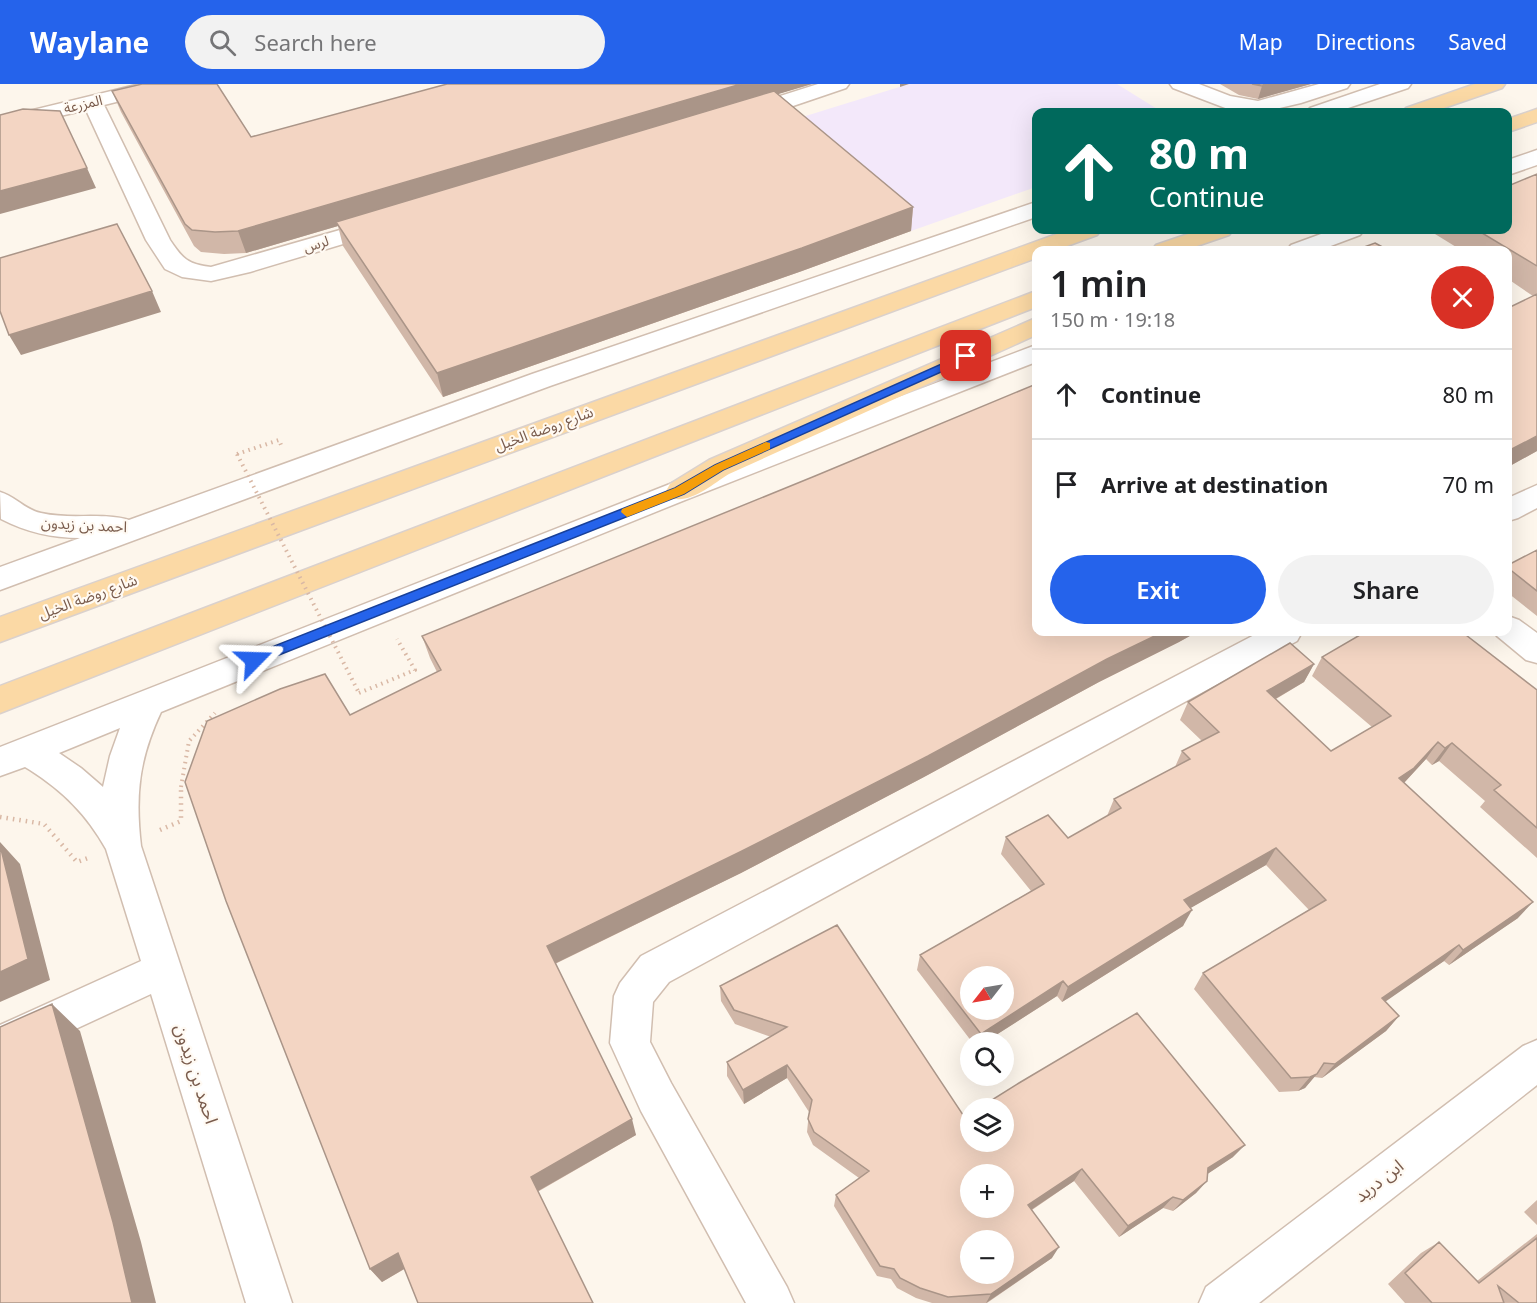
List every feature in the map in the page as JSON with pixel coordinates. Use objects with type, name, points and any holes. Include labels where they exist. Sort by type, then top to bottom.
[{"type":"main road","points":[[1425,108],[1495,84]]},
{"type":"main road","points":[[1512,125],[1537,116]]},
{"type":"main road","name":"شارع روضة الخيل","points":[[1045,246],[1078,234]]},
{"type":"main road","points":[[1175,246],[1210,234]]},
{"type":"main road","points":[[1210,246],[1223,234]]},
{"type":"main road","name":"شارع روضة الخيل","points":[[0,630],[1032,251]]},
{"type":"main road","points":[[0,700],[1032,300]]},
{"type":"main road","points":[[680,491],[719,467],[1032,328]]},
{"type":"street","name":"المزرعة","points":[[0,124],[166,84]]},
{"type":"street","points":[[721,122],[839,84]]},
{"type":"street","points":[[1179,84],[1227,102],[1258,107]]},
{"type":"street","points":[[1179,84],[1200,108]]},
{"type":"street","points":[[1254,108],[1340,84]]},
{"type":"street","points":[[1329,108],[1401,84]]},
{"type":"street","name":"لرس","points":[[92,101],[158,240],[174,264],[191,272],[211,274],[241,267],[401,219]]},
{"type":"street","points":[[1512,166],[1537,157]]},
{"type":"street","points":[[0,579],[541,380],[1032,210]]},
{"type":"street","points":[[1310,246],[1341,234]]},
{"type":"street","points":[[13,756],[680,491],[1032,355]]},
{"type":"street","points":[[1512,509],[1537,495]]},
{"type":"street","name":"احمد بن زيدون","points":[[0,502],[10,512],[45,525],[138,528]]},
{"type":"street","points":[[1512,631],[1537,651]]},
{"type":"street","points":[[771,1303],[656,1097],[630,1043],[634,996],[655,969],[723,935],[1279,636]]},
{"type":"street","name":"احمد بن زيدون","points":[[149,702],[132,736],[121,772],[118,809],[123,846],[269,1303]]},
{"type":"street","name":"احمد بن زيدون","points":[[13,756],[57,768],[84,789],[106,816],[123,846]]},
{"type":"street","points":[[0,1045],[162,970]]},
{"type":"street","name":"ابن دريد","points":[[1222,1303],[1537,1059]]},
{"type":"path","points":[[279,440],[237,454],[359,693],[415,670]]},
{"type":"path","points":[[0,817],[44,824],[77,862],[123,846],[182,821],[181,782],[189,741],[216,712]]},
{"type":"shaded area","points":[[909,84],[1117,84],[1156,108],[1032,108],[1032,188],[911,231],[783,123]]},
{"type":"building","points":[[142,84],[217,84],[251,137],[447,84],[741,84],[238,231],[215,232],[192,230],[185,224],[112,91]]},
{"type":"building","points":[[774,91],[913,207],[802,248],[437,373],[336,222]]},
{"type":"building","points":[[23,109],[60,111],[87,168],[0,191],[0,115]]},
{"type":"building","points":[[1537,174],[1537,266],[1512,251],[1512,246],[1504,246],[1484,234],[1512,234],[1512,184]]},
{"type":"building","points":[[117,224],[152,291],[9,335],[0,311],[0,258]]},
{"type":"building","points":[[1537,294],[1537,436],[1512,449],[1512,306]]},
{"type":"building","points":[[1032,386],[1032,636],[1155,636],[740,852],[547,946],[632,1119],[531,1177],[593,1303],[418,1303],[398,1253],[370,1269],[226,901],[185,782],[207,721],[280,689],[325,674],[350,715],[441,670],[422,636]]},
{"type":"building","points":[[1537,550],[1537,591],[1512,571],[1512,563]]},
{"type":"building","points":[[1358,636],[1467,636],[1537,690],[1537,828],[1494,790],[1501,785],[1452,743],[1445,748],[1438,742],[1414,768],[1399,778],[1533,902],[1463,950],[1459,945],[1382,998],[1399,1016],[1335,1064],[1324,1063],[1317,1074],[1310,1077],[1291,1078],[1203,973],[1326,900],[1276,848],[1184,900],[1192,910],[1068,987],[1063,981],[1014,1013],[1014,966],[960,966],[960,1007],[920,955],[1044,884],[1006,837],[1048,815],[1068,838],[1121,808],[1114,799],[1190,759],[1182,751],[1219,732],[1188,702],[1290,643],[1314,664],[1267,691],[1331,751],[1391,716],[1322,657]]},
{"type":"building","points":[[0,845],[28,959],[0,972]]},
{"type":"building","points":[[837,925],[960,1110],[960,1152],[1014,1152],[1014,1098],[995,1098],[1137,1013],[1245,1145],[1208,1168],[1207,1181],[1183,1200],[1173,1197],[1128,1226],[1082,1169],[1028,1205],[1059,1247],[1014,1278],[1014,1230],[960,1230],[960,1284],[1005,1284],[991,1294],[948,1297],[920,1288],[900,1278],[894,1269],[880,1266],[836,1195],[869,1171],[814,1132],[808,1119],[812,1100],[787,1065],[743,1090],[727,1062],[787,1027],[734,1010],[720,986]]},
{"type":"building","points":[[52,1004],[113,1222],[132,1303],[0,1303],[0,1027]]},
{"type":"building","points":[[970,1020],[1003,1020],[984,1032],[979,1032]]},
{"type":"building","points":[[1537,1238],[1537,1303],[1519,1303],[1498,1286],[1504,1303],[1432,1303],[1405,1273],[1439,1242],[1479,1283]]},
{"type":"slow traffic","points":[[627,512],[680,491],[719,467],[766,446]]},
{"type":"route","points":[[254,660],[680,491],[719,467],[966,356]]}]
